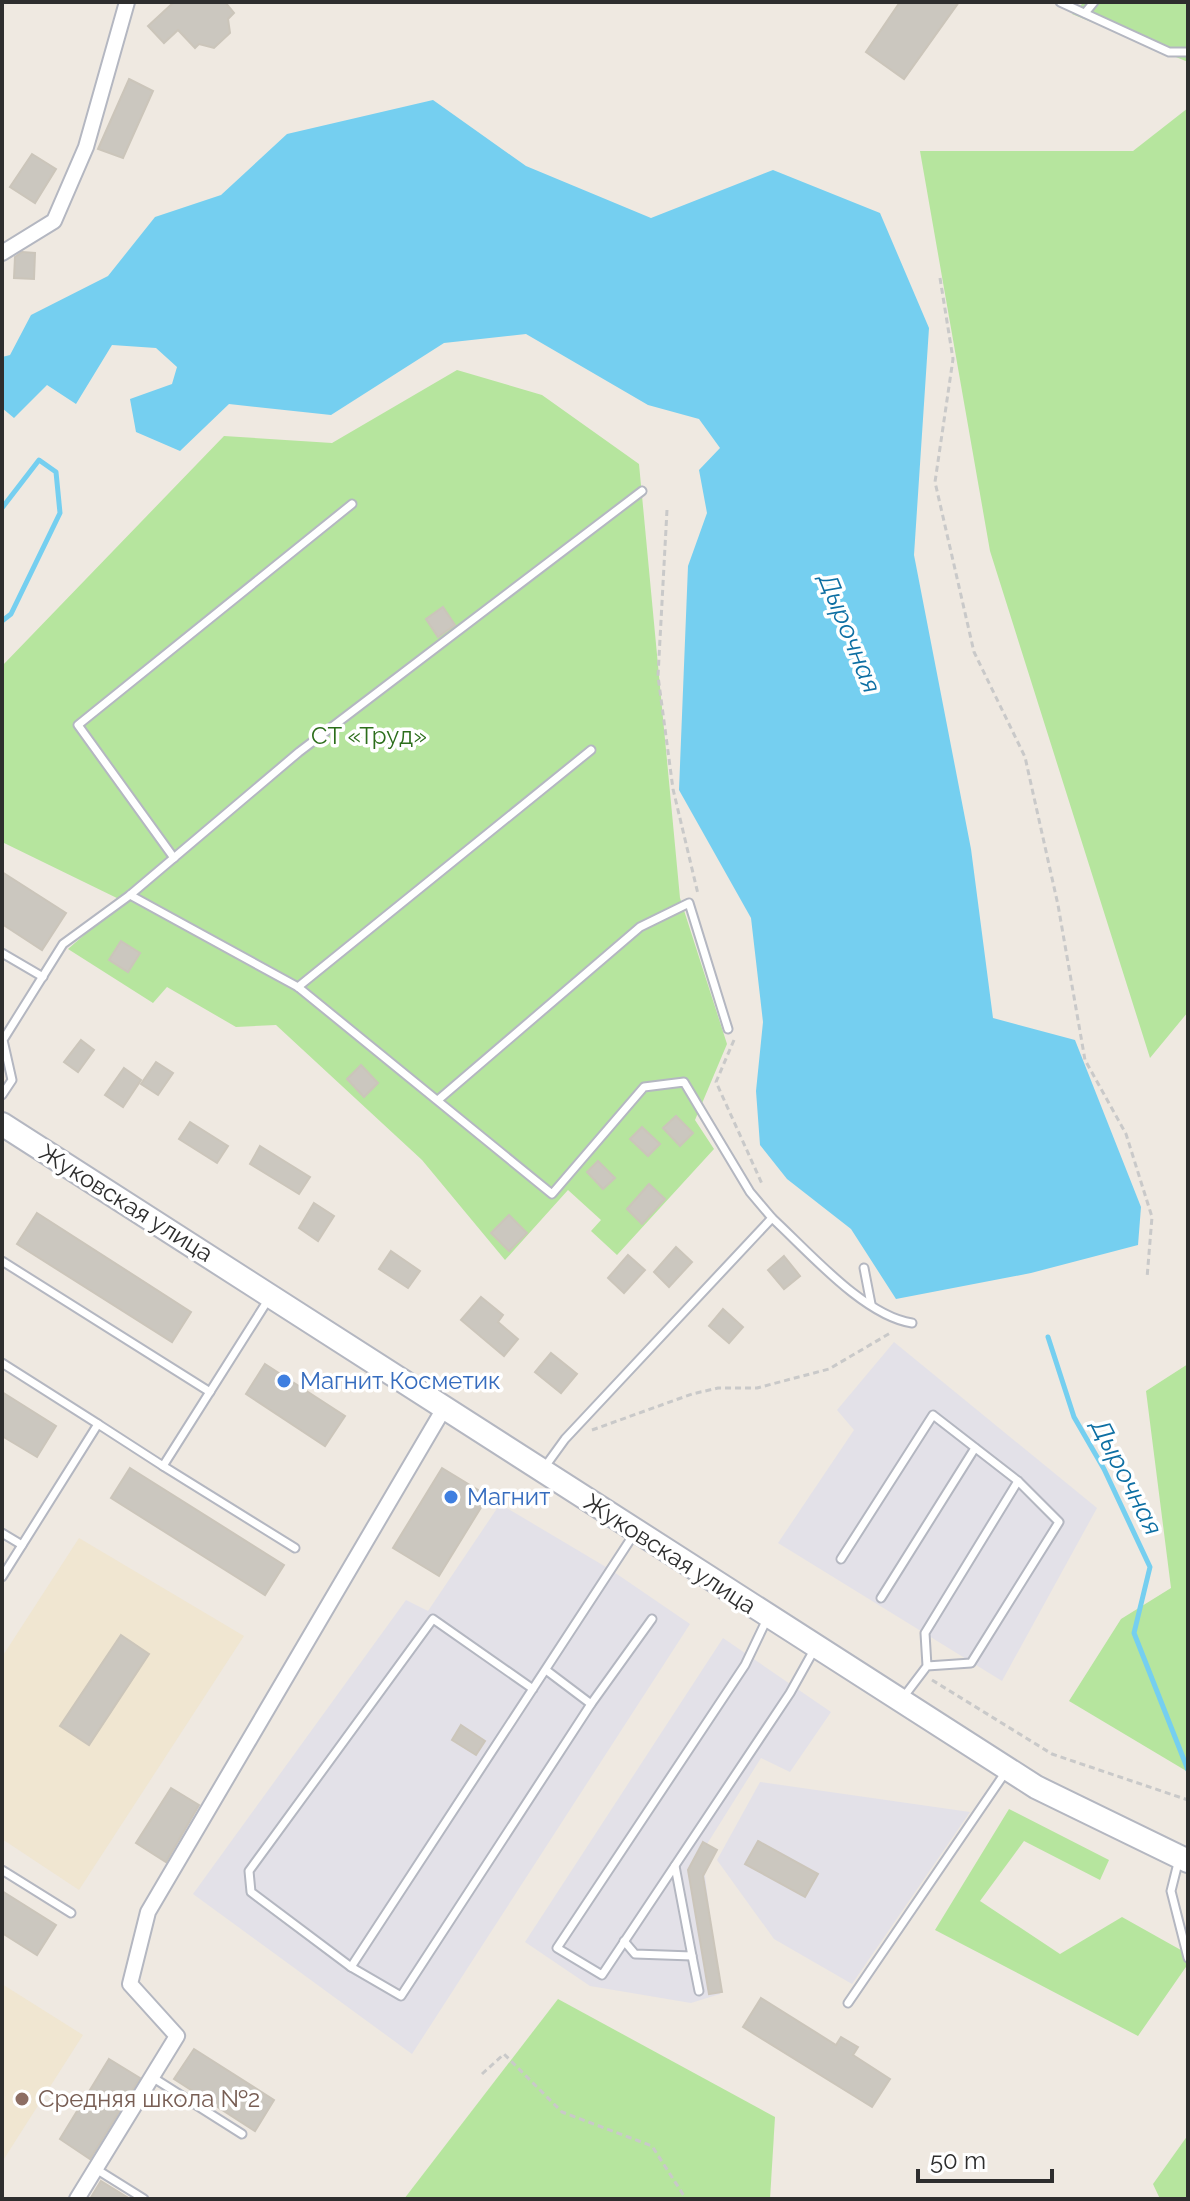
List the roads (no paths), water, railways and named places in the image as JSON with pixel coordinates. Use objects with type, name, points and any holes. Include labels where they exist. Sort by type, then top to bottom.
[{"type":"main road","name":"Жуковская улица","points":[[2,1124],[271,1295],[443,1410],[1036,1787],[1185,1860]]},
{"type":"street","points":[[2,253],[54,221],[86,147],[127,2]]},
{"type":"street","points":[[77,2199],[177,2036],[130,1984],[148,1912],[443,1410]]},
{"type":"lane","points":[[1060,2],[1169,52],[1188,52]]},
{"type":"lane","points":[[1085,13],[1094,2]]},
{"type":"lane","points":[[2,1095],[12,1077],[3,1040],[63,944],[130,895],[299,752],[642,491]]},
{"type":"lane","points":[[174,858],[78,725],[352,504]]},
{"type":"lane","points":[[298,987],[591,750]]},
{"type":"lane","points":[[130,895],[298,987],[552,1194],[644,1087],[684,1082],[750,1192],[772,1218],[871,1304],[897,1321],[912,1323]]},
{"type":"lane","points":[[438,1100],[640,927],[689,903],[728,1029]]},
{"type":"lane","points":[[2,953],[43,977]]},
{"type":"lane","points":[[2,1071],[12,1077]]},
{"type":"lane","points":[[542,1471],[565,1439],[772,1218]]},
{"type":"lane","points":[[2,1261],[210,1392]]},
{"type":"lane","points":[[864,1268],[871,1304]]},
{"type":"lane","points":[[163,1466],[271,1295]]},
{"type":"lane","points":[[2,1363],[295,1548]]},
{"type":"lane","points":[[841,1559],[933,1415],[1018,1481],[1059,1522],[971,1663],[927,1666]]},
{"type":"lane","points":[[2,1577],[98,1424]]},
{"type":"lane","points":[[881,1598],[975,1448]]},
{"type":"lane","points":[[902,1700],[927,1666],[925,1633],[1018,1481]]},
{"type":"lane","points":[[351,1967],[635,1532]]},
{"type":"lane","points":[[2,1533],[22,1545]]},
{"type":"lane","points":[[767,1617],[745,1665],[557,1948],[602,1975],[790,1693],[816,1647]]},
{"type":"lane","points":[[533,1689],[433,1619],[249,1871],[251,1892],[351,1967],[401,1996],[591,1704],[652,1619]]},
{"type":"lane","points":[[546,1670],[591,1704]]},
{"type":"lane","points":[[848,2003],[1008,1769]]},
{"type":"lane","points":[[1185,1860],[1171,1891],[1188,1958]]},
{"type":"lane","points":[[675,1866],[699,1991]]},
{"type":"lane","points":[[2,1870],[71,1913]]},
{"type":"lane","points":[[624,1941],[635,1954],[692,1956]]},
{"type":"lane","points":[[152,2077],[242,2134]]},
{"type":"lane","points":[[96,2169],[144,2199]]},
{"type":"water","points":[[433,100],[526,166],[651,218],[773,170],[880,213],[929,328],[914,555],[971,849],[993,1018],[1075,1040],[1141,1207],[1138,1245],[1031,1273],[896,1299],[851,1229],[787,1179],[760,1145],[756,1091],[763,1022],[751,918],[679,790],[688,566],[707,513],[699,470],[720,448],[699,419],[648,405],[526,334],[444,343],[331,415],[229,404],[180,451],[136,432],[130,399],[172,384],[177,367],[156,348],[112,345],[76,404],[47,385],[14,418],[2,408],[2,357],[10,355],[31,315],[108,276],[155,217],[221,195],[287,134]]},
{"type":"waterway","name":"Дырочная","points":[[2,508],[39,460],[56,472],[60,513],[11,614],[2,621]]},
{"type":"waterway","name":"Дырочная","points":[[1048,1337],[1074,1417],[1104,1469],[1150,1567],[1134,1633],[1188,1770]]},
{"type":"place","name":"Магнит Косметик","points":[[284,1381]]},
{"type":"place","name":"Магнит","points":[[451,1497]]},
{"type":"place","name":"Средняя школа №2","points":[[22,2099]]},
{"type":"park label","name":"СТ «Труд»","points":[[369,736]]}]
